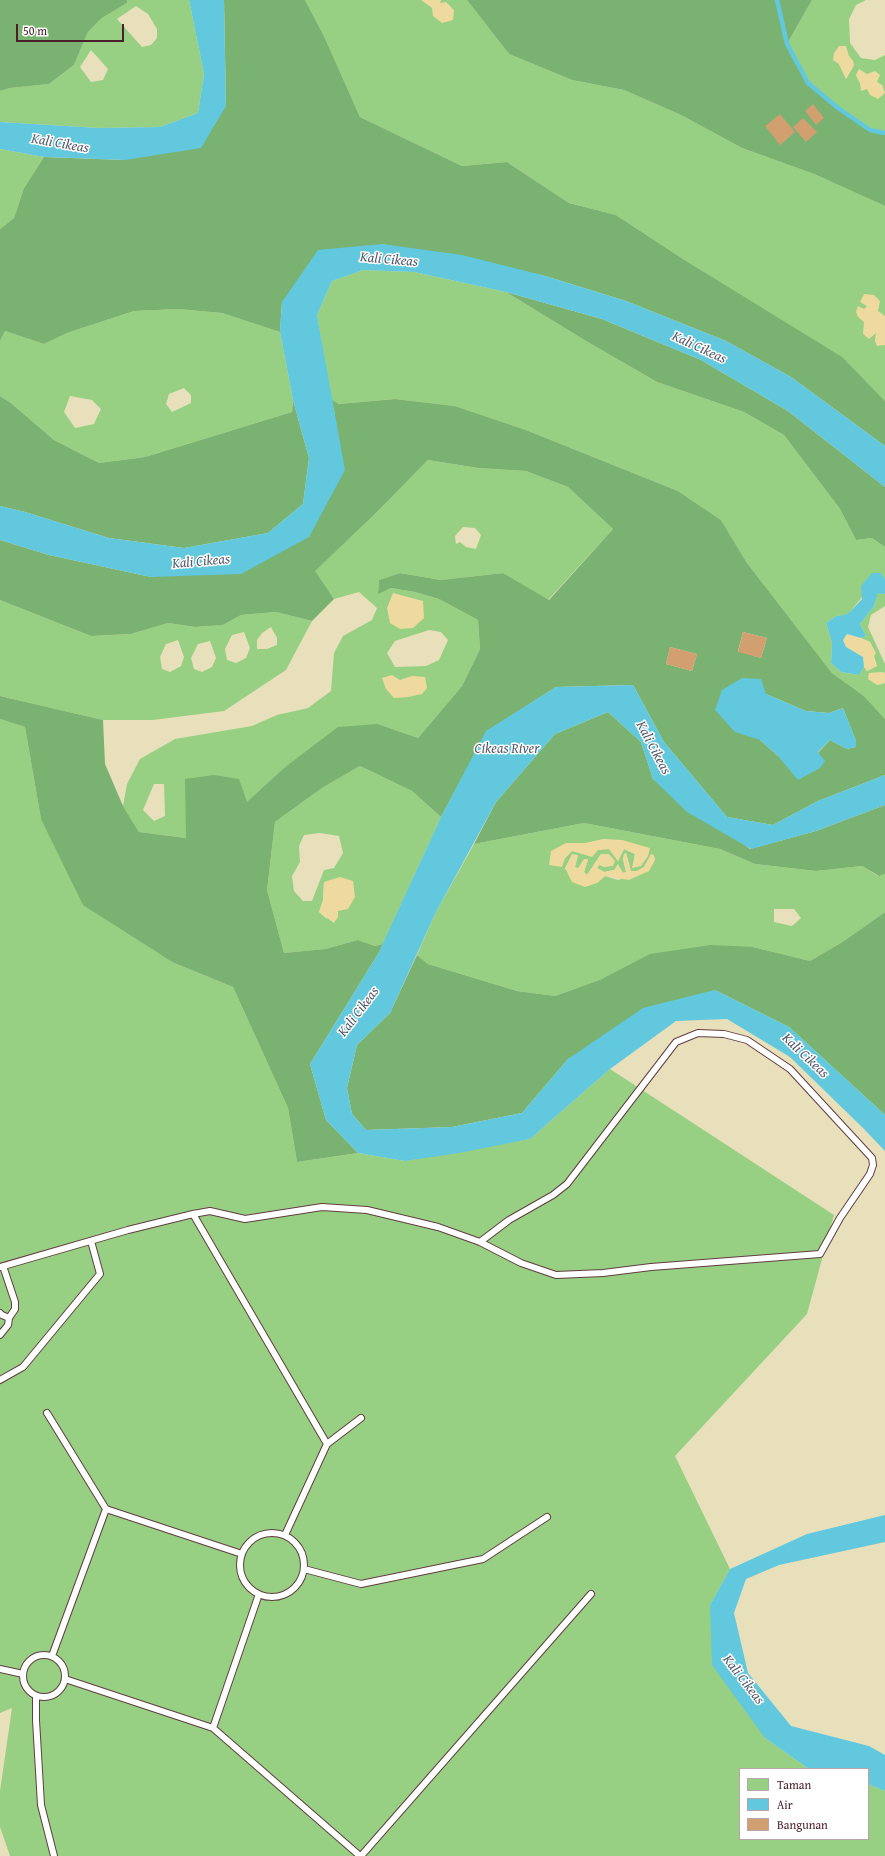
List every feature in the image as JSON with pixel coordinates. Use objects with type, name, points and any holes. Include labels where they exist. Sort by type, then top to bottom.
[{"type":"lane","points":[[0,1336],[8,1325],[9,1318],[15,1309],[16,1302],[1,1266],[193,1214],[210,1211],[245,1219],[322,1207],[367,1210],[438,1227],[480,1242],[521,1263],[556,1275],[603,1274],[651,1267],[820,1254],[840,1218],[870,1174],[873,1165],[872,1158],[790,1069],[748,1040],[724,1034],[698,1034],[676,1042],[567,1184],[553,1195],[509,1220],[480,1242]]},
{"type":"lane","points":[[193,1214],[327,1444]]},
{"type":"lane","points":[[0,1380],[23,1367],[100,1274],[91,1241]]},
{"type":"lane","points":[[0,1313],[9,1318]]},
{"type":"lane","points":[[47,1413],[106,1509],[242,1554]]},
{"type":"lane","points":[[285,1535],[327,1444],[361,1418]]},
{"type":"lane","points":[[52,1656],[106,1509]]},
{"type":"lane","points":[[304,1569],[360,1584],[483,1559],[547,1517]]},
{"type":"lane","points":[[274,1532],[285,1535],[294,1541],[304,1558],[304,1569],[300,1580],[293,1589],[282,1595],[271,1597],[259,1594],[250,1588],[243,1578],[240,1566],[242,1554],[246,1545],[254,1538],[274,1532]]},
{"type":"lane","points":[[213,1728],[259,1594]]},
{"type":"lane","points":[[65,1679],[213,1728],[360,1856],[591,1594]]},
{"type":"lane","points":[[42,1655],[52,1656],[60,1662],[64,1670],[65,1679],[62,1688],[55,1695],[46,1698],[36,1696],[28,1691],[23,1674],[26,1664],[33,1658],[42,1655]]},
{"type":"lane","points":[[0,1669],[23,1674]]},
{"type":"lane","points":[[36,1696],[41,1805],[54,1856]]},
{"type":"green space","points":[[0,0],[127,0],[127,3],[102,18],[88,32],[74,65],[49,84],[10,88],[0,91]]},
{"type":"green space","points":[[127,0],[189,0],[204,74],[198,113],[160,127],[99,128],[0,122],[0,91],[10,88],[49,84],[74,65],[88,32],[102,18],[127,3]],"holes":[[[136,6],[148,14],[157,29],[157,38],[151,45],[142,47],[117,19]],[[91,50],[108,69],[103,80],[91,82],[80,67]]]},
{"type":"green space","points":[[224,0],[305,0],[324,36],[360,117],[462,166],[507,162],[569,203],[616,215],[683,259],[842,357],[885,401],[885,446],[791,377],[726,341],[626,301],[542,275],[382,244],[282,302],[280,332],[222,313],[178,309],[134,311],[67,333],[44,344],[5,331],[0,341],[0,229],[14,218],[24,188],[44,157],[125,160],[226,106]]},
{"type":"green space","points":[[305,0],[467,0],[509,54],[572,80],[624,90],[681,115],[742,148],[814,174],[885,206],[885,401],[841,357],[683,259],[616,215],[569,203],[507,162],[462,166],[360,117],[324,36]]},
{"type":"green space","points":[[467,0],[812,0],[787,44],[808,83],[838,108],[870,130],[885,133],[885,206],[814,174],[742,148],[681,115],[624,90],[572,80],[509,54]]},
{"type":"green space","points":[[812,0],[866,0],[856,5],[849,19],[850,43],[861,58],[875,60],[885,55],[885,93],[885,133],[870,130],[838,108],[808,83],[787,44]],"holes":[[[849,56],[854,65],[846,79],[839,64]],[[867,74],[882,85],[885,93],[867,89],[860,83],[856,75]]]},
{"type":"green space","points":[[0,149],[44,157],[24,188],[14,218],[0,229]]},
{"type":"green space","points":[[363,270],[414,272],[506,292],[657,382],[744,412],[784,435],[840,509],[856,540],[872,538],[885,547],[885,579],[881,573],[850,612],[844,615],[836,616],[826,623],[832,643],[831,663],[841,672],[859,675],[864,667],[867,671],[877,666],[870,642],[861,638],[866,636],[860,624],[874,606],[878,592],[885,594],[885,606],[871,615],[868,627],[885,664],[885,673],[881,672],[877,685],[885,683],[885,719],[864,696],[832,673],[747,563],[721,520],[678,491],[526,430],[455,406],[395,399],[337,404],[331,399],[317,315],[332,281]]},
{"type":"green space","points":[[506,292],[602,319],[701,360],[788,411],[885,487],[885,547],[872,538],[856,540],[840,509],[784,435],[744,412],[657,382]]},
{"type":"green space","points":[[178,309],[222,313],[280,332],[293,400],[292,412],[145,457],[99,463],[54,440],[11,403],[0,396],[0,341],[5,331],[44,344],[67,333],[134,311]],"holes":[[[184,388],[191,395],[191,403],[172,412],[166,404],[169,394]],[[70,396],[92,400],[101,409],[94,424],[75,428],[64,412]]]},
{"type":"green space","points":[[0,396],[11,403],[54,440],[99,463],[145,457],[292,412],[293,400],[309,458],[303,504],[268,533],[184,548],[109,538],[25,512],[0,506]]},
{"type":"green space","points":[[331,399],[338,404],[395,399],[455,406],[526,430],[678,491],[721,520],[747,563],[832,673],[864,696],[885,719],[885,775],[818,801],[773,825],[727,817],[664,742],[633,685],[556,687],[487,731],[441,817],[412,791],[360,766],[322,788],[275,822],[267,890],[284,953],[325,949],[358,940],[375,946],[383,944],[310,1064],[326,1120],[358,1153],[297,1162],[288,1108],[233,987],[174,963],[83,905],[41,819],[25,727],[0,719],[0,696],[103,720],[105,764],[123,806],[139,832],[186,838],[185,779],[214,775],[239,779],[247,802],[284,768],[338,727],[378,724],[418,738],[462,686],[480,649],[478,620],[439,599],[415,592],[391,588],[378,594],[379,580],[400,573],[441,580],[503,573],[549,600],[613,529],[568,487],[526,471],[478,468],[428,460],[378,511],[315,571],[334,599],[312,621],[276,612],[241,615],[223,625],[195,627],[168,623],[131,634],[91,636],[0,600],[0,540],[49,555],[151,577],[309,537],[335,414]],"holes":[[[743,632],[767,638],[761,658],[738,651]],[[670,647],[697,654],[692,671],[666,664]],[[766,694],[806,711],[829,713],[843,708],[856,741],[856,747],[847,749],[830,740],[818,753],[778,756],[760,740]]]},
{"type":"green space","points":[[428,460],[478,468],[526,471],[568,487],[613,529],[548,600],[503,573],[441,580],[400,573],[379,580],[378,593],[391,588],[415,592],[439,599],[478,620],[480,649],[462,686],[418,738],[378,724],[284,768],[247,803],[186,838],[139,832],[123,806],[127,784],[140,759],[175,739],[252,726],[277,715],[308,708],[331,691],[334,653],[343,636],[372,620],[377,608],[359,592],[334,599],[314,571],[378,511]],"holes":[[[463,527],[475,528],[481,535],[476,549],[466,547],[460,542],[456,544],[455,536]],[[429,630],[441,632],[448,640],[439,660],[426,666],[395,667],[387,653],[395,641]],[[154,784],[164,784],[165,816],[154,821],[143,810]]]},
{"type":"green space","points":[[0,600],[91,636],[131,634],[168,623],[195,627],[223,625],[241,615],[276,612],[312,621],[286,670],[224,711],[153,720],[103,720],[0,696]],"holes":[[[271,627],[277,638],[277,645],[267,649],[257,649],[257,640],[262,633]],[[244,632],[250,648],[246,658],[236,663],[227,660],[225,649],[232,635]],[[178,640],[184,657],[181,666],[170,672],[162,669],[160,657],[166,644]],[[210,641],[216,658],[212,667],[202,672],[194,669],[191,658],[198,644]]]},
{"type":"green space","points":[[608,712],[641,742],[653,779],[750,849],[816,831],[885,805],[885,874],[879,876],[862,866],[816,871],[755,864],[720,849],[584,823],[474,844],[496,802],[555,734]]},
{"type":"green space","points":[[0,719],[25,727],[41,819],[174,963],[233,987],[288,1108],[297,1162],[358,1153],[405,1161],[530,1139],[610,1069],[834,1215],[807,1314],[675,1456],[730,1569],[710,1605],[765,1738],[808,1768],[739,1768],[739,1840],[869,1840],[869,1784],[885,1791],[885,1856],[10,1856],[0,1827],[0,1791],[12,1708],[0,1713]]},
{"type":"green space","points":[[360,766],[412,791],[441,817],[383,944],[375,946],[358,940],[325,949],[284,953],[267,890],[275,822],[322,788]],"holes":[[[320,833],[339,836],[343,853],[334,868],[324,870],[312,901],[303,901],[294,891],[292,876],[300,862],[299,846],[304,835]],[[324,882],[327,919],[319,912],[323,901]]]},
{"type":"green space","points":[[584,823],[720,849],[755,864],[816,871],[862,866],[878,876],[885,874],[885,912],[844,941],[810,961],[753,947],[602,979],[555,996],[517,991],[428,964],[417,955],[436,912],[474,844]],"holes":[[[604,839],[648,856],[633,868],[635,854],[624,849],[618,861],[609,849],[572,851],[565,858],[566,843],[586,843]],[[626,853],[631,871],[637,871],[644,867],[651,855],[649,871],[618,880],[605,876],[597,883],[565,869],[578,855],[575,867],[578,869],[588,860],[584,872],[587,875],[601,854],[597,868],[604,872],[614,870],[622,873],[626,872],[623,859]],[[774,909],[794,909],[801,918],[792,926],[774,922]]]},
{"type":"green space","points":[[885,912],[885,1115],[789,1027],[715,990],[568,1059],[522,1113],[452,1127],[366,1130],[352,1114],[347,1088],[357,1045],[390,1013],[417,955],[428,964],[517,991],[555,996],[602,979],[650,954],[711,945],[753,947],[810,961],[844,941]]},
{"type":"sand","points":[[421,0],[441,0],[440,3],[446,2],[454,10],[453,20],[442,23],[433,16],[432,8]]},
{"type":"sand","points":[[839,46],[846,46],[854,65],[846,79],[839,64],[833,60],[834,53]]},
{"type":"sand","points":[[859,69],[867,74],[875,71],[880,75],[877,82],[882,85],[885,93],[878,99],[870,95],[867,89],[861,91],[860,83],[856,75]]},
{"type":"sand","points":[[864,294],[874,295],[880,301],[878,311],[885,316],[885,345],[877,346],[875,341],[876,333],[869,339],[863,334],[864,322],[858,317],[856,312],[858,306],[864,309],[867,306],[860,302]]},
{"type":"sand","points":[[393,593],[423,601],[424,618],[413,628],[400,629],[390,623],[387,608]]},
{"type":"sand","points":[[846,634],[870,642],[876,653],[873,658],[877,666],[867,671],[864,667],[863,657],[846,647],[843,640]]},
{"type":"sand","points":[[869,673],[885,673],[885,683],[877,685],[868,679]]},
{"type":"sand","points":[[392,675],[400,680],[412,676],[425,677],[427,688],[422,694],[394,698],[386,689],[382,678]]},
{"type":"sand","points":[[604,839],[622,840],[650,848],[648,856],[641,866],[632,868],[635,854],[624,849],[618,861],[609,849],[598,850],[592,857],[572,851],[565,858],[562,867],[549,865],[551,851],[566,843],[586,843]]},
{"type":"sand","points":[[626,853],[631,871],[637,871],[644,867],[651,854],[654,855],[655,860],[649,871],[629,880],[605,876],[597,883],[585,887],[572,882],[565,868],[572,854],[578,855],[575,867],[578,868],[584,859],[588,859],[584,872],[587,875],[601,854],[609,854],[615,861],[613,866],[604,867],[599,865],[597,868],[604,872],[614,870],[618,864],[623,873],[626,872],[623,859],[624,854]]},
{"type":"sand","points":[[340,877],[353,881],[355,897],[348,909],[338,911],[338,917],[334,923],[319,912],[323,900],[324,882]]},
{"type":"water","name":"Kali Cikeas","points":[[189,0],[224,0],[226,106],[201,148],[125,160],[44,157],[0,149],[0,122],[99,128],[160,127],[198,113],[204,74]]},
{"type":"water","name":"Kali Cikeas","points":[[382,244],[462,255],[542,275],[626,301],[726,341],[791,377],[885,446],[885,487],[788,411],[701,360],[602,319],[506,292],[414,272],[363,270],[332,281],[317,315],[345,470],[309,537],[241,574],[151,577],[49,555],[0,540],[0,506],[25,512],[109,538],[184,548],[268,533],[303,504],[309,458],[293,400],[280,332],[282,302],[318,250]]},
{"type":"water","points":[[872,573],[881,573],[885,579],[885,594],[878,593],[874,606],[860,624],[866,636],[861,638],[847,634],[843,640],[846,647],[863,657],[864,667],[859,675],[841,672],[831,663],[832,643],[826,623],[836,616],[844,615],[850,612],[862,599],[861,586]]},
{"type":"water","points":[[742,678],[761,679],[766,694],[806,711],[829,713],[843,708],[856,741],[856,747],[847,749],[830,740],[818,752],[825,761],[820,768],[798,780],[778,756],[760,740],[735,732],[715,710],[722,690]]},
{"type":"water","name":"Cikeas River","points":[[633,685],[664,742],[727,817],[773,825],[818,801],[885,775],[885,805],[816,831],[751,849],[687,812],[653,779],[641,742],[608,712],[555,734],[496,802],[436,912],[390,1013],[357,1045],[347,1088],[352,1114],[366,1130],[452,1127],[522,1113],[568,1059],[643,1008],[715,990],[789,1027],[885,1115],[885,1151],[790,1057],[727,1019],[676,1021],[610,1069],[530,1139],[459,1153],[405,1161],[358,1153],[326,1120],[310,1064],[378,954],[441,817],[486,731],[556,687]]},
{"type":"water","name":"Kali Cikeas","points":[[885,1515],[885,1542],[779,1565],[746,1579],[734,1613],[748,1673],[791,1726],[869,1746],[885,1755],[885,1791],[869,1784],[869,1768],[808,1768],[765,1738],[712,1665],[710,1605],[730,1569],[807,1534]]},
{"type":"building","points":[[813,104],[824,118],[816,125],[805,111]]},
{"type":"building","points":[[780,114],[795,132],[780,145],[765,126]]},
{"type":"building","points":[[803,118],[817,132],[806,142],[793,127]]},
{"type":"building","points":[[743,632],[767,638],[761,658],[738,652]]},
{"type":"building","points":[[670,647],[697,654],[692,671],[666,664]]},
{"type":"waterway","points":[[777,0],[787,44],[808,83],[838,108],[870,130],[885,133]]}]
